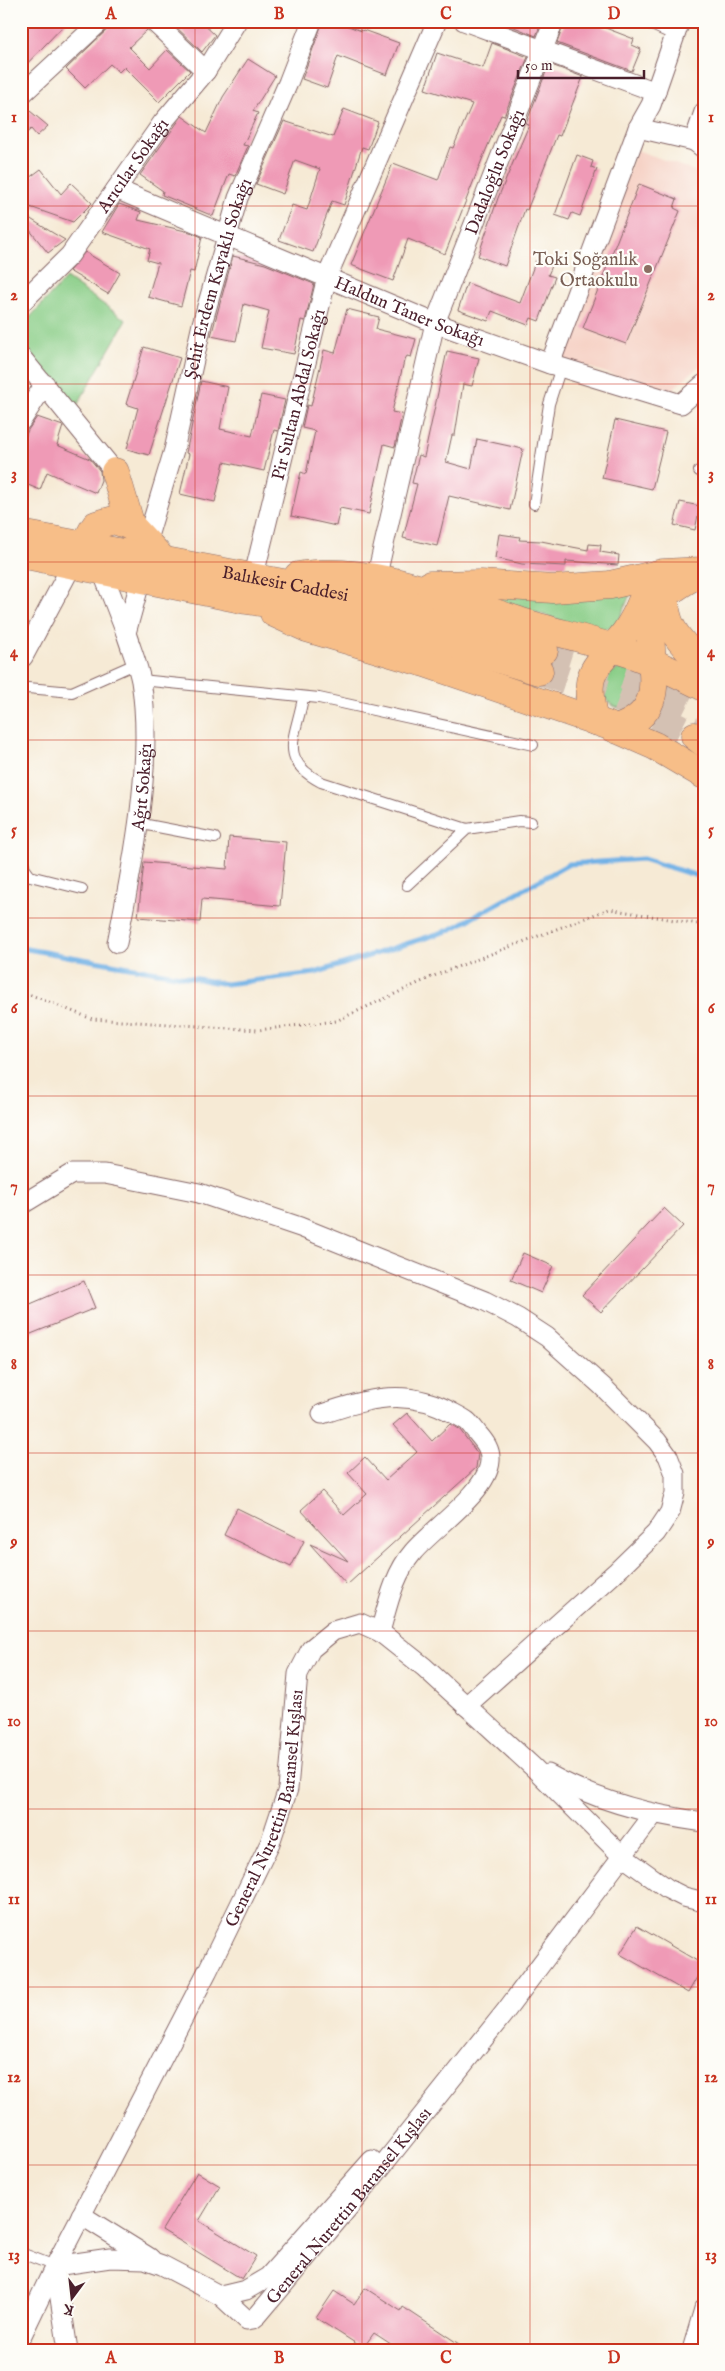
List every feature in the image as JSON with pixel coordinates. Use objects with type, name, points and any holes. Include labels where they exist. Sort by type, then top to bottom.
[{"type":"main road","points":[[115,472],[147,543]]},
{"type":"main road","points":[[102,572],[88,559],[85,545],[105,508],[115,472]]},
{"type":"main road","points":[[85,545],[114,520],[147,543]]},
{"type":"main road","name":"Balıkesir Caddesi","points":[[21,534],[85,545]]},
{"type":"main road","name":"Balıkesir Caddesi","points":[[21,554],[85,545],[147,543],[250,590],[283,582],[423,613],[541,660],[250,590],[141,579],[102,572]]},
{"type":"main road","points":[[283,582],[293,576],[316,572],[342,573],[407,585],[654,662],[704,687]]},
{"type":"main road","points":[[407,585],[481,584],[553,590],[610,585],[664,584]]},
{"type":"main road","points":[[605,725],[589,693],[591,680],[600,659],[621,637],[638,612],[648,586],[664,584]]},
{"type":"main road","points":[[605,725],[632,722],[647,708],[653,685],[654,662],[650,630],[664,584]]},
{"type":"main road","points":[[664,584],[665,612],[669,626],[704,667]]},
{"type":"main road","points":[[250,590],[307,628],[425,663],[605,725],[676,757],[704,775]]},
{"type":"street","points":[[21,95],[101,21]]},
{"type":"street","points":[[153,21],[206,70]]},
{"type":"street","name":"Arıcılar Sokağı","points":[[21,303],[70,255],[163,122],[206,70],[237,21]]},
{"type":"street","name":"Şehit Erdem Kayaklı Sokağı","points":[[147,543],[174,450],[202,324],[238,198],[312,21]]},
{"type":"street","name":"Pir Sultan Abdal Sokağı","points":[[250,590],[327,277],[437,21]]},
{"type":"street","points":[[464,21],[656,92]]},
{"type":"street","name":"Dadaloğlu Sokağı","points":[[376,579],[435,323],[554,21]]},
{"type":"street","points":[[555,366],[638,128],[651,105],[678,26],[654,21]]},
{"type":"street","points":[[638,128],[699,145],[704,112]]},
{"type":"street","name":"Haldun Taner Sokağı","points":[[116,188],[435,323],[555,366],[681,404],[704,384]]},
{"type":"street","points":[[21,357],[115,472]]},
{"type":"street","points":[[21,421],[45,384]]},
{"type":"street","points":[[23,657],[85,545]]},
{"type":"street","name":"Ağıt Sokağı","points":[[102,572],[126,633],[138,672],[145,751],[132,870],[117,943]]},
{"type":"street","points":[[126,633],[141,579]]},
{"type":"street","points":[[21,1205],[72,1174],[105,1174],[199,1193],[300,1227],[467,1293],[518,1318],[547,1337],[602,1386],[656,1441],[668,1456],[674,1474],[675,1493],[670,1512],[656,1532],[617,1571],[466,1706]]},
{"type":"street","points":[[322,1414],[382,1398],[417,1398],[435,1402],[468,1420],[488,1445],[490,1461],[484,1480],[439,1529],[412,1552],[393,1585],[380,1632]]},
{"type":"street","name":"General Nurettin Baransel Kışlası","points":[[21,2337],[55,2266],[207,1972],[270,1843],[288,1789],[298,1674],[311,1649],[333,1631],[360,1623],[380,1632],[424,1667],[533,1767],[622,1856],[668,1889],[684,1897],[704,1902]]},
{"type":"street","name":"General Nurettin Baransel Kışlası","points":[[533,1767],[581,1790],[654,1814],[704,1822]]},
{"type":"street","name":"General Nurettin Baransel Kışlası","points":[[81,2215],[162,2265],[222,2296],[247,2320],[253,2319],[358,2196],[505,2012],[654,1814]]},
{"type":"street","name":"General Nurettin Baransel Kışlası","points":[[222,2296],[246,2290],[268,2276],[505,2012]]},
{"type":"street","name":"General Nurettin Baransel Kışlası","points":[[55,2266],[128,2257],[145,2259],[162,2265]]},
{"type":"street","points":[[55,2266],[68,2350]]},
{"type":"street","points":[[692,2350],[704,2309]]},
{"type":"lane","points":[[534,504],[555,366]]},
{"type":"lane","points":[[21,689],[72,692],[138,672],[222,687],[303,698],[319,698],[533,745]]},
{"type":"lane","points":[[303,698],[293,741],[292,756],[300,768],[309,776],[321,782],[467,829],[519,821],[531,822]]},
{"type":"lane","points":[[137,823],[215,838]]},
{"type":"lane","points":[[407,885],[467,829]]},
{"type":"lane","points":[[21,854],[25,869],[30,876],[82,889]]},
{"type":"lane","points":[[21,2252],[55,2266]]},
{"type":"path","points":[[21,991],[92,1020],[258,1030],[336,1021],[436,975],[609,909],[704,925]]},
{"type":"shaded area","name":"Toki Soğanlık Ortaokulu","points":[[637,150],[697,172],[704,180],[704,362],[668,393],[560,358]]},
{"type":"green space","points":[[66,278],[126,320],[75,409],[21,349],[21,327]]},
{"type":"green space","points":[[633,588],[616,627],[593,631],[485,596]]},
{"type":"green space","points":[[624,668],[636,672],[645,690],[627,709],[609,703],[603,690],[607,676],[614,671]]},
{"type":"building","points":[[21,21],[68,21],[21,70]]},
{"type":"building","points":[[116,21],[142,21],[147,30],[129,47],[150,68],[167,50],[190,71],[159,102],[124,67],[119,72],[110,64],[85,88],[66,69]]},
{"type":"building","points":[[170,21],[200,21],[215,35],[202,52]]},
{"type":"building","points":[[323,21],[334,21],[399,43],[387,75],[338,56],[327,88],[302,79]]},
{"type":"building","points":[[500,21],[542,21],[536,36]]},
{"type":"building","points":[[565,21],[605,21],[603,27],[634,39],[632,45],[641,49],[632,71],[557,43]]},
{"type":"building","points":[[492,43],[528,57],[504,116],[501,115],[483,157],[445,254],[408,239],[393,281],[351,265],[393,163],[438,180],[450,147],[453,148],[472,104],[425,89],[437,53],[483,68]]},
{"type":"building","points":[[248,59],[275,76],[253,111],[258,113],[243,145],[248,146],[235,176],[229,174],[213,216],[162,195],[163,191],[140,175],[182,116],[206,133],[223,97]]},
{"type":"building","points":[[549,64],[583,77],[560,136],[557,135],[527,210],[525,209],[505,266],[478,256],[498,198],[529,125],[526,124]]},
{"type":"building","points":[[21,106],[24,106],[48,126],[37,136],[31,129],[21,138]]},
{"type":"building","points":[[344,109],[378,122],[368,149],[362,147],[344,205],[332,201],[313,252],[279,240],[292,205],[307,210],[320,169],[295,160],[283,194],[256,184],[284,121],[333,137]]},
{"type":"building","points":[[577,155],[593,161],[591,167],[597,169],[580,216],[572,213],[569,220],[555,215]]},
{"type":"building","points":[[41,169],[61,194],[71,183],[92,203],[73,222],[30,207],[21,196],[21,184]]},
{"type":"building","points":[[639,184],[677,199],[674,208],[680,211],[626,344],[583,328]]},
{"type":"building","points":[[119,204],[141,212],[138,220],[190,232],[202,237],[194,272],[190,271],[181,306],[148,297],[158,263],[147,260],[150,249],[102,232]]},
{"type":"building","points":[[21,213],[65,240],[48,253],[21,219]]},
{"type":"building","points":[[85,252],[120,273],[108,294],[69,271]]},
{"type":"building","points":[[233,256],[265,264],[314,284],[305,321],[301,320],[294,354],[261,348],[269,311],[244,304],[236,341],[211,336]]},
{"type":"building","points":[[536,260],[552,266],[548,275],[555,277],[539,321],[531,318],[528,325],[492,311],[488,321],[458,310],[467,283],[520,303]]},
{"type":"building","points":[[347,309],[379,317],[376,329],[416,339],[411,357],[407,356],[404,361],[392,412],[402,414],[395,447],[384,444],[369,514],[340,508],[336,526],[291,516],[301,472],[306,474],[315,431],[302,428],[307,405],[311,406],[324,350],[335,353]]},
{"type":"building","points":[[144,347],[180,358],[149,455],[127,449],[138,408],[126,404]]},
{"type":"building","points":[[447,351],[479,358],[472,386],[463,384],[455,435],[452,435],[446,462],[471,469],[477,439],[523,449],[510,510],[449,496],[437,546],[403,538],[417,484],[412,483],[419,455],[424,457]]},
{"type":"building","points":[[201,381],[228,387],[220,429],[252,436],[261,395],[285,400],[278,431],[274,430],[264,471],[224,462],[215,502],[180,494],[189,454],[186,453]]},
{"type":"building","points":[[37,417],[63,426],[57,445],[90,459],[100,471],[101,480],[96,493],[47,472],[40,490],[21,482],[21,447],[28,430]]},
{"type":"building","points":[[615,420],[666,432],[652,489],[602,478]]},
{"type":"building","points":[[680,502],[700,506],[695,530],[674,525]]},
{"type":"building","points":[[499,534],[520,537],[519,540],[541,541],[588,550],[589,544],[601,545],[600,552],[619,555],[618,565],[566,561],[566,566],[522,564],[495,558]]},
{"type":"building","points":[[229,837],[286,842],[280,906],[202,899],[200,922],[138,917],[144,862],[227,869]]},
{"type":"building","points":[[664,1208],[683,1226],[601,1312],[582,1295]]},
{"type":"building","points":[[523,1253],[553,1266],[541,1293],[511,1280]]},
{"type":"building","points":[[84,1281],[95,1308],[21,1338],[21,1308]]},
{"type":"building","points":[[407,1413],[432,1441],[450,1424],[460,1430],[478,1454],[476,1468],[347,1585],[310,1544],[348,1561],[301,1510],[322,1491],[344,1515],[367,1494],[348,1473],[365,1457],[386,1480],[417,1452],[393,1425]]},
{"type":"building","points":[[237,1508],[304,1541],[291,1567],[224,1535]]},
{"type":"building","points":[[637,1926],[704,1965],[688,1993],[620,1954]]},
{"type":"building","points":[[197,2172],[220,2186],[199,2221],[256,2256],[242,2279],[162,2230]]},
{"type":"building","points":[[365,2288],[401,2311],[403,2307],[468,2350],[400,2350],[374,2333],[363,2348],[316,2318],[334,2291],[354,2304]]},
{"type":"waterway","points":[[21,948],[226,984],[315,973],[450,930],[569,864],[643,859],[704,878]]},
{"type":"tunnel","points":[[544,650],[631,678],[704,715]]},
{"type":"tunnel","points":[[539,671],[622,699],[695,736]]},
{"type":"place","name":"Toki Soğanlık Ortaokulu","points":[[648,269]]}]
